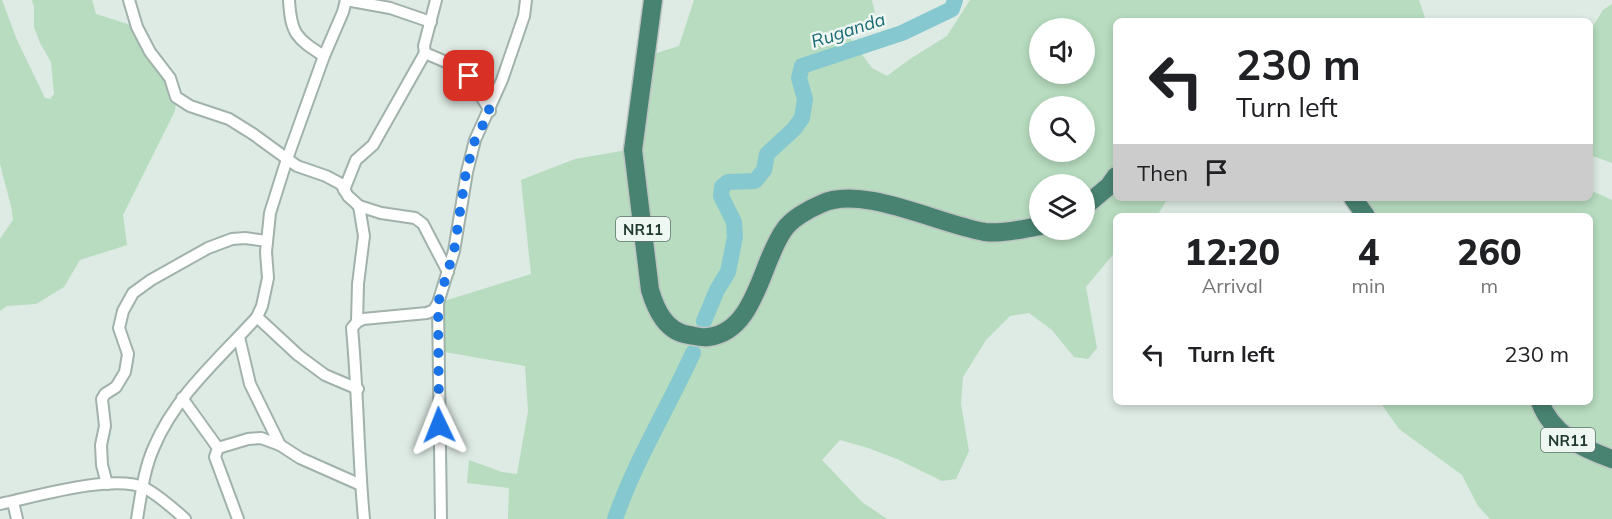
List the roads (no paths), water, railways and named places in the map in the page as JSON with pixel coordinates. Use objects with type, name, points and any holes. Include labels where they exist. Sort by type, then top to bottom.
[{"type":"highway","name":"NR11","points":[[653,0],[633,150],[650,290],[656,308],[669,326],[685,334],[707,337],[723,332],[734,324],[757,291],[775,243],[786,227],[822,203],[844,198],[869,200],[986,232],[1007,232],[1029,228]]},
{"type":"highway","points":[[1095,198],[1113,180]]},
{"type":"highway","name":"NR11","points":[[1542,405],[1567,439],[1612,459]]},
{"type":"street","points":[[129,0],[137,27],[150,51],[170,78],[176,97],[190,106],[229,119],[297,166],[341,184],[359,207],[364,236],[357,284],[357,322]]},
{"type":"street","points":[[289,0],[290,20],[295,34],[302,42],[324,56]]},
{"type":"street","points":[[137,519],[147,465],[165,424],[182,398],[257,317],[268,278],[267,241],[270,213],[286,159],[346,0],[390,8],[431,22]]},
{"type":"street","points":[[344,190],[356,160],[373,145],[425,53],[424,46],[436,0]]},
{"type":"street","points":[[364,519],[358,388],[352,328],[363,319],[427,313],[438,303],[458,230],[466,172],[475,140],[490,111],[524,16],[526,0]]},
{"type":"street","points":[[425,53],[453,64],[469,76],[490,111]]},
{"type":"street","points":[[359,207],[415,218],[428,232],[448,272]]},
{"type":"street","points":[[107,484],[102,465],[101,445],[105,426],[102,399],[105,394],[116,387],[125,372],[128,354],[119,328],[123,310],[133,293],[151,280],[208,248],[232,239],[267,241]]},
{"type":"street","points":[[438,303],[441,519]]},
{"type":"street","points":[[257,317],[298,355],[325,375],[358,388]]},
{"type":"street","points":[[239,337],[250,384],[280,445]]},
{"type":"street","points":[[182,398],[218,448]]},
{"type":"street","points":[[218,448],[248,439],[261,438],[361,485]]},
{"type":"street","points":[[218,448],[215,457],[238,519]]},
{"type":"street","points":[[0,504],[85,485],[107,484],[143,487],[185,519]]},
{"type":"street","points":[[13,502],[17,519]]},
{"type":"waterway","name":"Ruganda","points":[[704,321],[717,290],[728,272],[735,237],[734,222],[721,196],[722,187],[728,182],[755,181],[764,170],[767,154],[794,129],[802,118],[805,99],[799,78],[802,66],[902,33],[952,9],[955,0]]},
{"type":"waterway","name":"Ruganda","points":[[615,519],[642,455],[693,353]]}]
